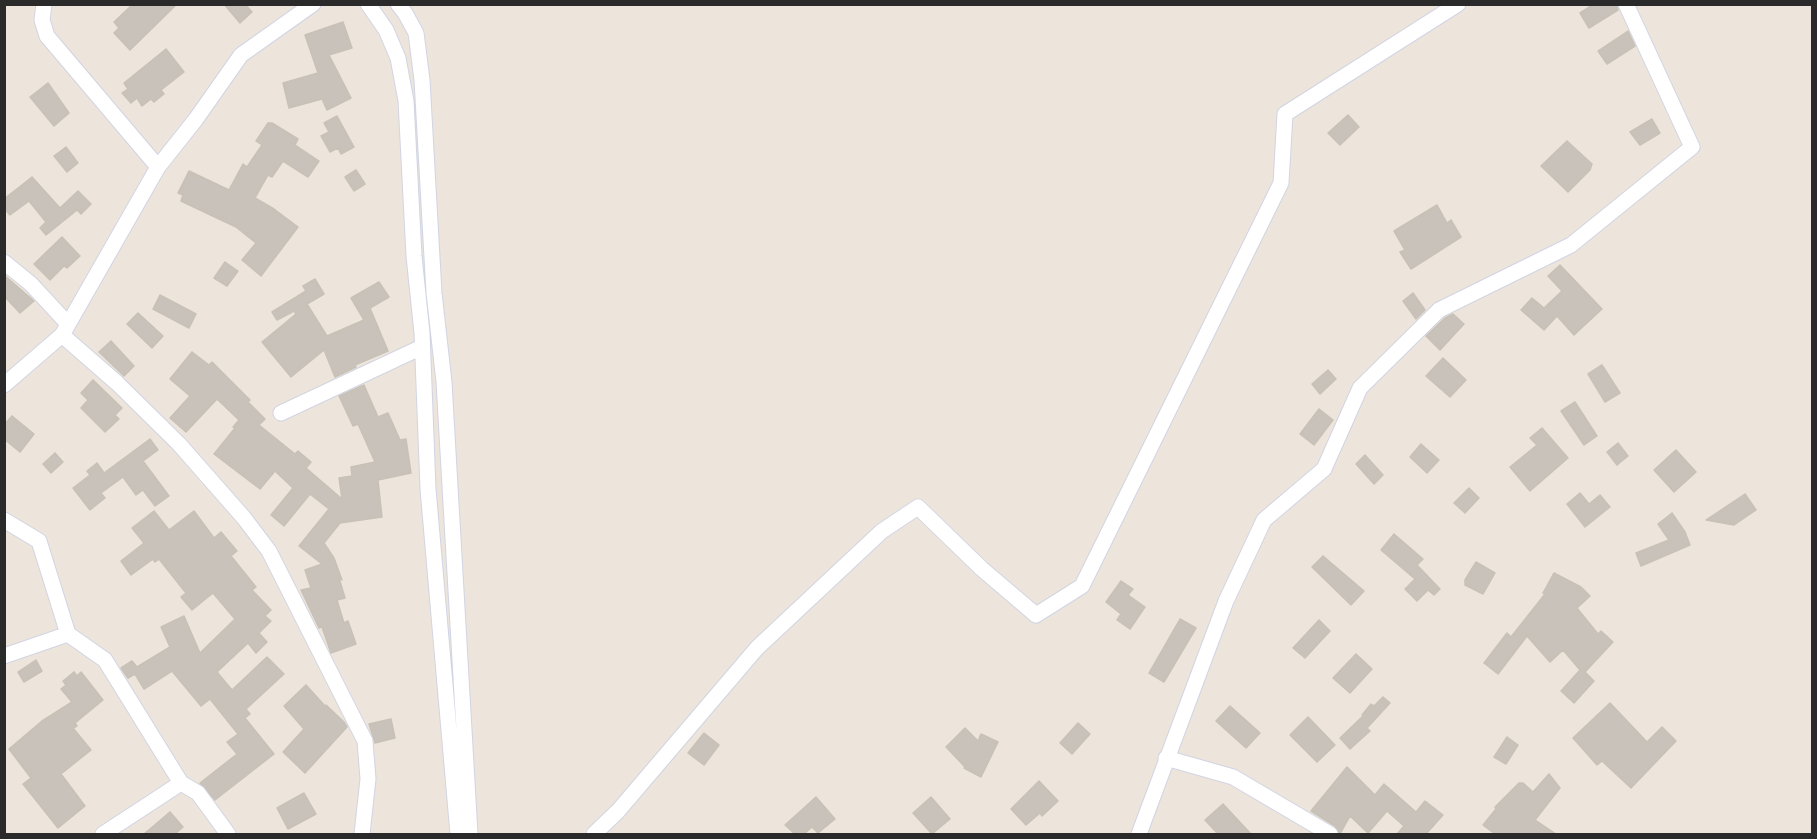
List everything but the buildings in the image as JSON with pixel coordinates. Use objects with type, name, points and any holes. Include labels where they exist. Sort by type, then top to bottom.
[{"type":"street","points":[[44,4],[42,20],[47,36],[158,168]]},
{"type":"street","points":[[4,385],[65,330],[158,168],[242,55],[313,4]]},
{"type":"street","points":[[368,4],[386,30],[398,58],[406,101],[414,256],[422,347],[428,489],[458,834]]},
{"type":"street","points":[[398,4],[416,33],[422,80],[434,293],[444,382],[470,834]]},
{"type":"street","points":[[594,834],[618,811],[757,648],[882,531],[918,507],[982,569],[1036,615],[1082,586],[1281,183],[1285,114],[1458,4]]},
{"type":"street","points":[[1139,834],[1226,601],[1264,520],[1324,469],[1360,388],[1439,310],[1572,245],[1692,147],[1626,4]]},
{"type":"street","points":[[4,262],[32,284],[65,330],[179,444],[244,518],[269,551],[365,741],[368,779],[362,834]]},
{"type":"street","points":[[281,412],[422,347]]},
{"type":"street","points":[[4,520],[39,541],[68,634],[105,660],[181,783],[198,793],[228,834]]},
{"type":"street","points":[[4,656],[68,634]]},
{"type":"street","points":[[1166,758],[1233,777],[1330,834]]},
{"type":"street","points":[[103,834],[181,783]]}]
